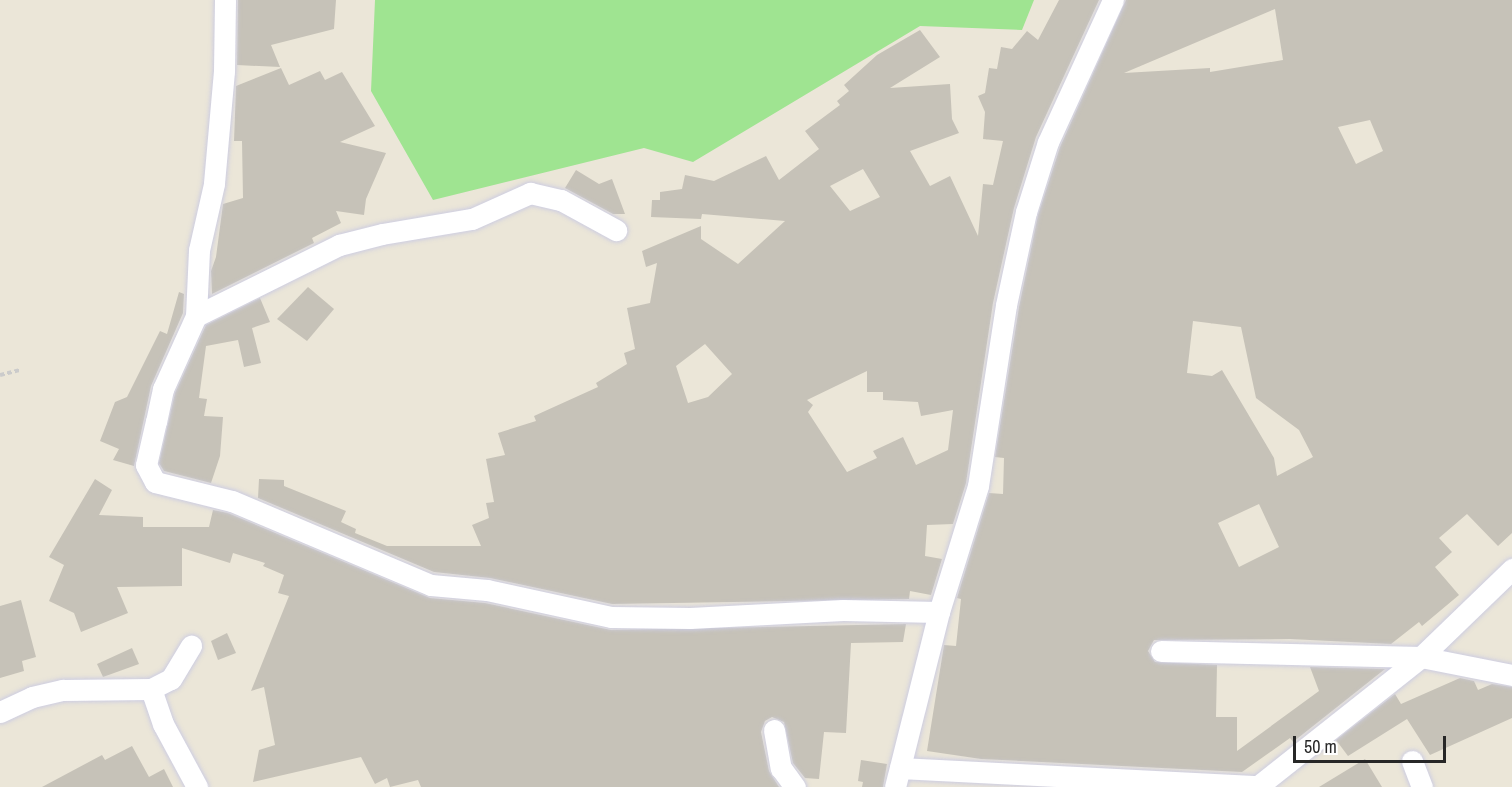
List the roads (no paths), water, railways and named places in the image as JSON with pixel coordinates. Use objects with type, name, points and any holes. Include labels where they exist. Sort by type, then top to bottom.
[{"type":"street","points":[[225,0],[224,71],[214,184],[199,250],[196,316],[163,389],[146,465],[155,482],[232,501],[431,585],[487,590],[611,618],[690,618],[832,610],[939,612]]},
{"type":"street","points":[[1113,0],[1048,142],[1026,212],[1006,305],[978,486],[939,612],[898,777],[1257,787],[1421,657],[1512,569]]},
{"type":"street","points":[[196,316],[339,245],[472,219],[530,193],[561,200],[616,230]]},
{"type":"street","points":[[0,712],[32,697],[63,690],[151,689],[171,679],[192,646]]},
{"type":"street","points":[[1161,651],[1421,657],[1512,675]]},
{"type":"street","points":[[151,689],[163,724],[197,787]]},
{"type":"street","points":[[774,730],[781,768],[795,787]]},
{"type":"street","points":[[1412,761],[1422,787]]}]
